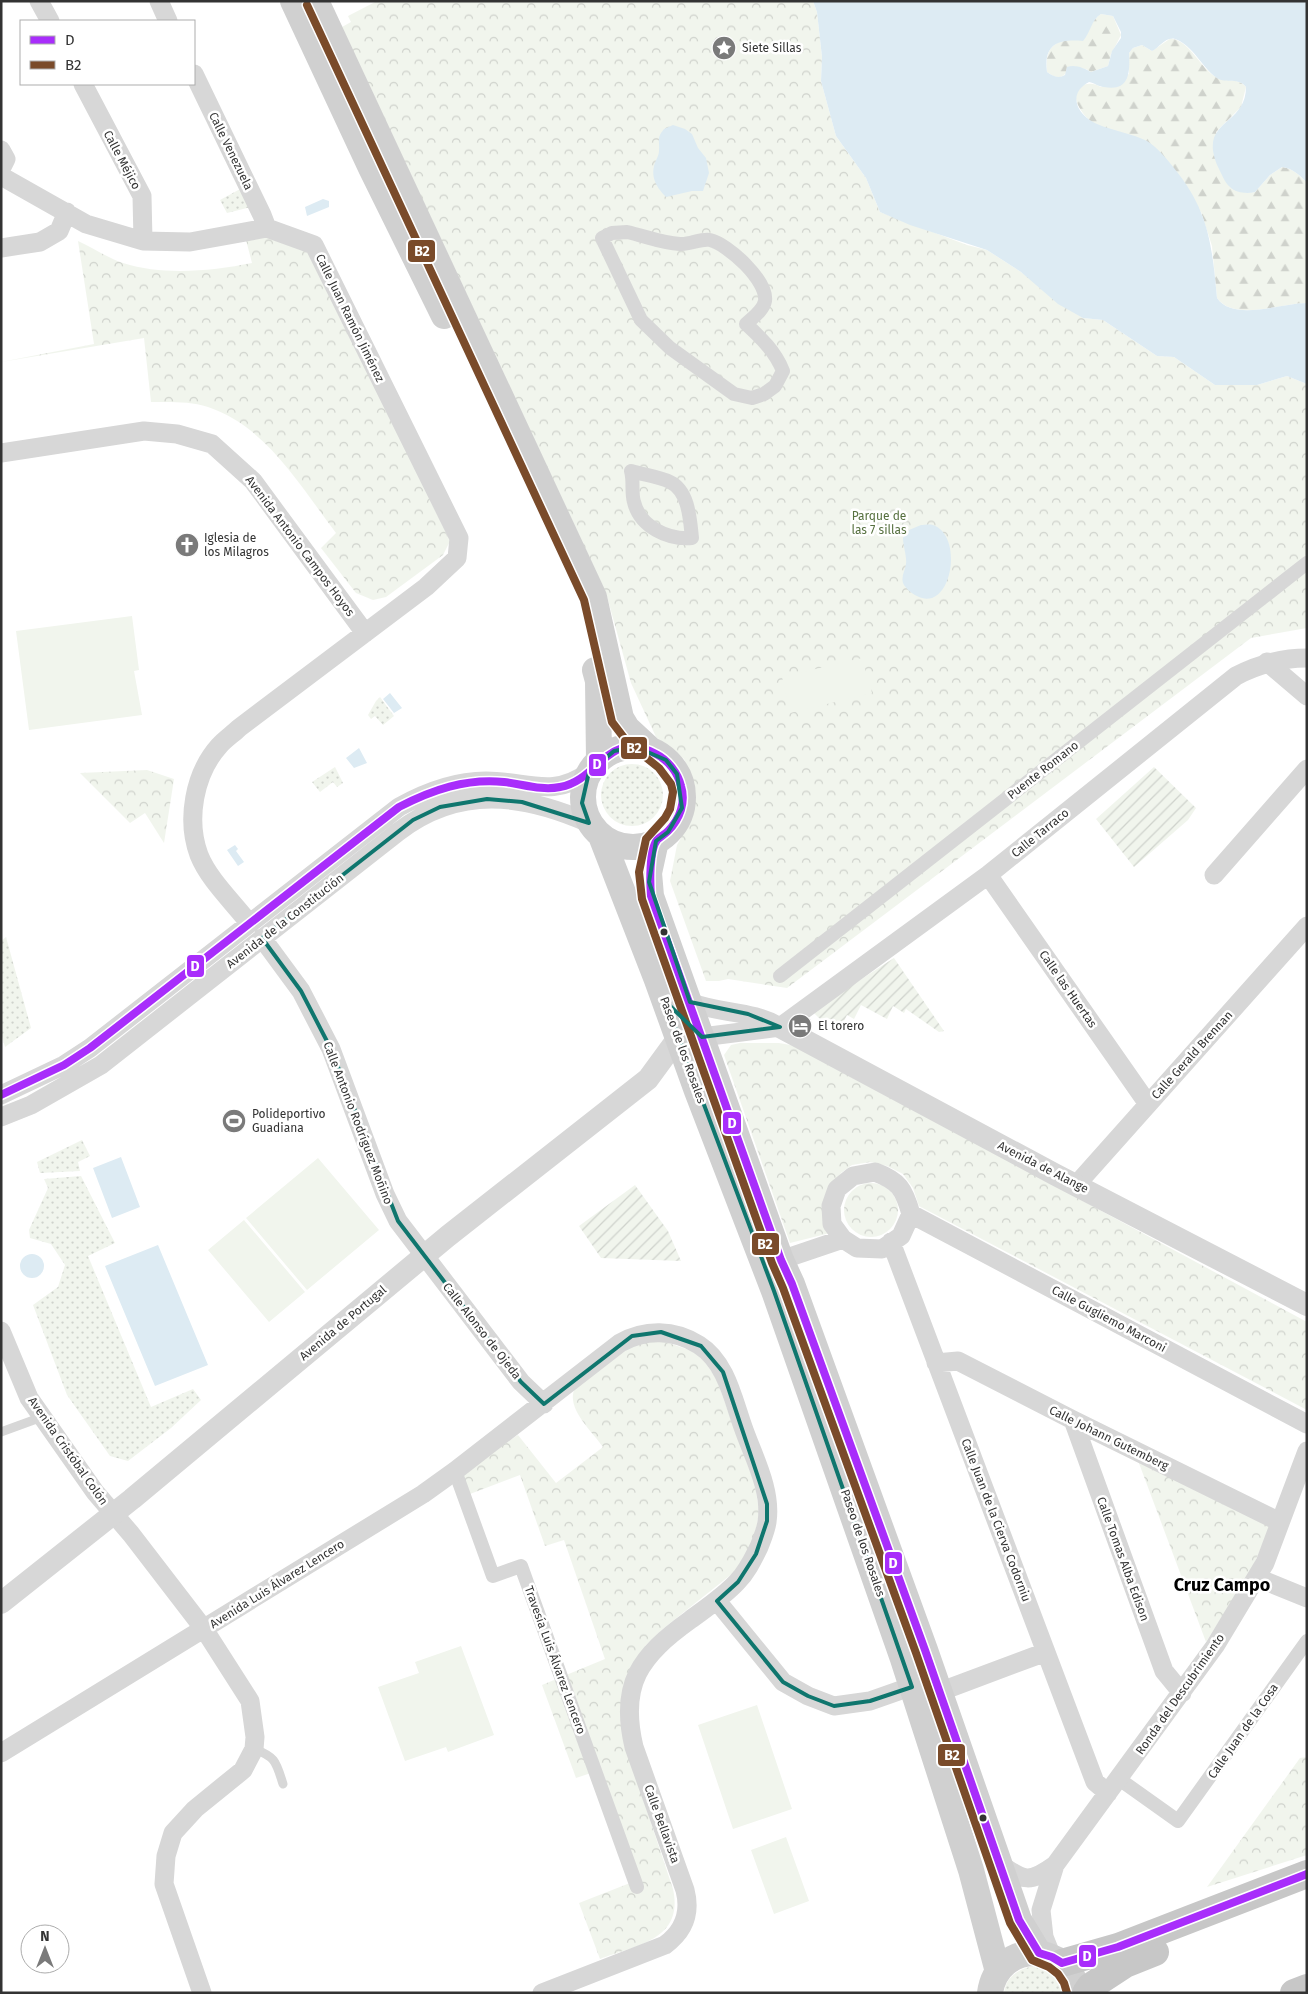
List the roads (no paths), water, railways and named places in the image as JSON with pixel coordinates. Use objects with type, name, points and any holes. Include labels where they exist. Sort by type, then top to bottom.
[{"type":"highway","points":[[1051,1958],[1118,1947],[1307,1874]]},
{"type":"highway","points":[[1086,1993],[1090,1988],[1125,1964],[1307,1890]]},
{"type":"highway","points":[[1294,1993],[1307,1988]]},
{"type":"main road","points":[[293,1],[371,168],[546,521],[567,568],[579,604],[598,681],[594,766],[583,788],[582,803],[595,830],[612,843],[629,848],[640,847],[656,841],[668,832],[682,808],[683,791],[677,774],[666,760],[653,752],[627,728],[621,718],[594,597],[316,1]]},
{"type":"main road","points":[[594,766],[614,751],[624,747],[636,747],[653,752]]},
{"type":"main road","name":"Paseo de los Rosales","points":[[595,830],[658,980],[690,1037],[796,1294],[929,1686],[971,1870],[992,1987]]},
{"type":"main road","name":"Paseo de los Rosales","points":[[656,841],[649,873],[651,896],[690,1002],[690,1037],[774,1291],[999,1863],[1019,1920],[1051,1958],[1072,1976],[1077,1993]]},
{"type":"main road","points":[[992,1987],[1015,1957],[1024,1954],[1051,1958]]},
{"type":"street","points":[[40,1],[50,20]]},
{"type":"street","points":[[159,1],[168,20]]},
{"type":"street","name":"Calle Venezuela","points":[[195,76],[267,228]]},
{"type":"street","name":"Calle Méjico","points":[[84,85],[142,196],[143,241]]},
{"type":"street","points":[[1,150],[6,159],[1,169]]},
{"type":"street","points":[[1,176],[86,224],[143,241],[190,242],[267,228]]},
{"type":"street","points":[[1,248],[40,242],[59,231],[67,212]]},
{"type":"street","name":"Calle Juan Ramón Jiménez","points":[[267,228],[314,245],[459,538],[457,558],[426,587],[366,632]]},
{"type":"street","points":[[627,232],[655,241],[682,244],[709,240],[720,245],[741,260],[757,278],[765,294],[762,309],[746,324],[765,342],[779,360],[783,371],[775,386],[764,394],[752,398],[734,394],[670,348],[641,320],[602,238],[612,233],[627,232]]},
{"type":"street","name":"Avenida Antonio Campos Hoyos","points":[[1,454],[144,431],[177,434],[212,444],[253,480],[366,632]]},
{"type":"street","points":[[632,471],[671,482],[682,493],[688,508],[692,538],[680,539],[652,528],[642,520],[633,501],[632,471]]},
{"type":"street","name":"Puente Romano","points":[[780,976],[1307,563]]},
{"type":"street","points":[[249,923],[211,876],[200,855],[193,833],[193,809],[199,781],[206,764],[219,746],[239,728],[366,632]]},
{"type":"street","name":"Calle Tarraco","points":[[780,1027],[988,875],[1236,676],[1268,662],[1290,658],[1307,658]]},
{"type":"street","points":[[1268,662],[1307,696]]},
{"type":"street","name":"Avenida de la Constitución","points":[[1,1095],[56,1068],[90,1048],[399,807],[431,791],[462,783],[486,781],[550,788],[562,787],[576,782],[594,766]]},
{"type":"street","points":[[1214,875],[1307,769]]},
{"type":"street","name":"Avenida de la Constitución","points":[[1,1117],[31,1105],[101,1065],[414,820],[440,807],[468,800],[487,799],[522,802],[565,813],[595,830]]},
{"type":"street","name":"Calle las Huertas","points":[[988,875],[1148,1104]]},
{"type":"street","name":"Calle Gerald Brennan","points":[[1076,1184],[1304,933]]},
{"type":"street","name":"Calle Antonio Rodríguez Moñino","points":[[262,938],[301,990],[331,1049],[391,1209],[424,1256]]},
{"type":"street","points":[[690,1002],[701,1007],[748,1014],[780,1027]]},
{"type":"street","points":[[690,1037],[780,1027]]},
{"type":"street","name":"Avenida de Alange","points":[[780,1027],[1056,1175],[1307,1305]]},
{"type":"street","name":"Avenida de Portugal","points":[[1,1603],[113,1514],[424,1256],[648,1078],[690,1037]]},
{"type":"street","points":[[875,1172],[892,1178],[906,1196],[911,1214],[901,1236],[882,1249],[857,1248],[843,1240],[832,1224],[831,1206],[837,1189],[853,1176],[875,1172]]},
{"type":"street","name":"Calle Gugliemo Marconi","points":[[911,1214],[1307,1424]]},
{"type":"street","points":[[781,1260],[843,1240]]},
{"type":"street","name":"Calle Juan de la Cierva Codorniu","points":[[891,1242],[1095,1782],[1114,1786]]},
{"type":"street","name":"Calle Alonso de Ojeda","points":[[424,1256],[522,1382],[544,1404]]},
{"type":"street","name":"Avenida Cristóbal Colón","points":[[1,1331],[29,1398],[95,1492],[204,1629],[250,1701],[255,1737],[254,1749]]},
{"type":"street","name":"Calle Bellavista","points":[[542,1993],[665,1945],[675,1938],[685,1922],[688,1907],[686,1890],[630,1732],[629,1702],[632,1687],[637,1673],[656,1647],[717,1601],[738,1582],[748,1568],[763,1536],[767,1513],[765,1491],[729,1387],[717,1362],[701,1346],[690,1340],[661,1332],[632,1336],[620,1343],[544,1404]]},
{"type":"street","name":"Calle Johann Gutemberg","points":[[936,1363],[958,1361],[1280,1522]]},
{"type":"street","name":"Avenida Luis Álvarez Lencero","points":[[1,1753],[423,1494],[544,1404]]},
{"type":"street","name":"Calle Tomas Alba Edison","points":[[1073,1420],[1164,1671],[1182,1693]]},
{"type":"street","name":"Ronda del Descubrimiento","points":[[999,1863],[1017,1877],[1037,1878],[1056,1865],[1216,1646],[1258,1578],[1307,1451]]},
{"type":"street","name":"Travesía Luis Álvarez Lencero","points":[[455,1471],[493,1576],[521,1566],[637,1887]]},
{"type":"street","points":[[1258,1578],[1307,1598]]},
{"type":"street","points":[[717,1601],[783,1682],[808,1696],[834,1706],[870,1701],[929,1686],[1046,1652]]},
{"type":"street","name":"Calle Juan de la Cosa","points":[[1114,1786],[1178,1820],[1307,1641]]},
{"type":"street","points":[[202,1993],[164,1884],[166,1856],[173,1833],[194,1808],[243,1770],[254,1749]]},
{"type":"street","points":[[1051,1958],[1044,1937],[1041,1910],[1056,1865]]},
{"type":"lane","points":[[1,1432],[42,1417]]},
{"type":"lane","points":[[254,1749],[269,1754],[277,1766],[283,1784]]},
{"type":"place","name":"Siete Sillas","points":[[724,48]]},
{"type":"place","name":"Iglesia de los Milagros","points":[[187,545]]},
{"type":"place","name":"El torero","points":[[800,1026]]},
{"type":"place","name":"Polideportivo Guadiana","points":[[234,1121]]},
{"type":"district","name":"Cruz Campo","points":[[1222,1585]]},
{"type":"park label","name":"Parque de las 7 sillas","points":[[879,523]]}]
